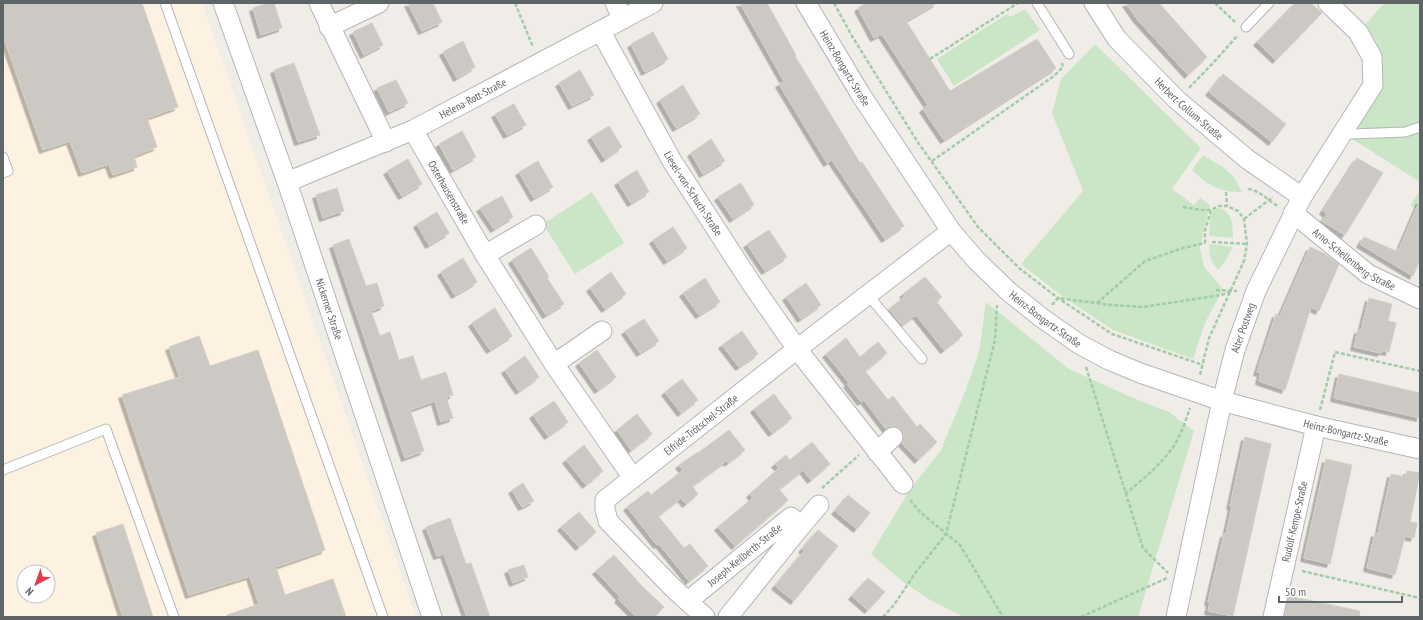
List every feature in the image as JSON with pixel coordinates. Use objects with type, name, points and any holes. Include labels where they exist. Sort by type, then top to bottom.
[{"type":"street","name":"Nickerner Straße","points":[[224,3],[287,182],[432,617]]},
{"type":"street","points":[[319,3],[329,27],[386,142]]},
{"type":"street","points":[[329,27],[380,3]]},
{"type":"street","name":"Helena-Rott-Straße","points":[[287,182],[413,130],[601,32],[619,11],[653,3]]},
{"type":"street","name":"Heinz-Bongartz-Straße","points":[[806,3],[861,95],[951,231],[976,260],[1008,291],[1042,318],[1079,344],[1109,360],[1140,373],[1222,401],[1316,426],[1420,449]]},
{"type":"street","name":"Herbert-Collum-Straße","points":[[1094,3],[1118,39],[1177,100],[1246,159],[1286,187],[1298,205]]},
{"type":"street","name":"Alter Postweg","points":[[1176,617],[1222,401],[1235,350],[1256,291],[1298,205],[1373,85],[1372,57],[1358,32],[1328,3]]},
{"type":"street","name":"Liesel-von-Schuch-Straße","points":[[601,32],[672,161],[753,286],[798,349]]},
{"type":"street","name":"Osterhausenstraße","points":[[413,130],[485,255],[554,364],[633,478]]},
{"type":"street","name":"Arno-Schellenberg-Straße","points":[[1298,205],[1368,274],[1420,299]]},
{"type":"street","points":[[485,255],[536,225]]},
{"type":"street","name":"Elfride-Trötschel-Straße","points":[[688,601],[673,588],[608,521],[605,509],[605,500],[951,231]]},
{"type":"street","points":[[554,364],[602,331]]},
{"type":"street","points":[[798,349],[903,484]]},
{"type":"street","name":"Rudolf-Kempe-Straße","points":[[1273,617],[1316,426]]},
{"type":"street","points":[[874,448],[893,437]]},
{"type":"street","name":"Joseph-Keilberth-Straße","points":[[728,617],[801,526],[818,499]]},
{"type":"street","name":"Joseph-Keilberth-Straße","points":[[688,601],[791,517],[801,526]]},
{"type":"street","points":[[688,601],[705,617]]},
{"type":"lane","points":[[165,3],[383,617]]},
{"type":"lane","points":[[1037,3],[1068,52]]},
{"type":"lane","points":[[1242,28],[1269,3]]},
{"type":"lane","points":[[1340,137],[1351,134],[1405,132],[1420,127]]},
{"type":"lane","points":[[3,157],[8,171],[3,173]]},
{"type":"lane","points":[[868,295],[922,359]]},
{"type":"lane","points":[[3,470],[106,429],[174,617]]},
{"type":"path","points":[[515,3],[540,63]]},
{"type":"path","points":[[834,3],[852,36],[917,141],[978,227],[1019,268],[1058,298],[1112,334],[1203,365]]},
{"type":"path","points":[[930,59],[1018,3]]},
{"type":"path","points":[[1197,80],[1242,28],[1215,3]]},
{"type":"path","points":[[932,161],[1054,76],[1063,67],[1062,59],[1068,52]]},
{"type":"path","points":[[1244,219],[1286,187]]},
{"type":"path","points":[[1248,189],[1256,190],[1264,196],[1267,201]]},
{"type":"path","points":[[1226,192],[1227,206]]},
{"type":"path","points":[[1267,201],[1298,205]]},
{"type":"path","points":[[1125,494],[1143,479],[1171,450],[1185,423],[1203,365],[1209,338],[1244,261],[1247,244],[1244,219],[1238,211],[1227,206],[1219,206],[1211,210],[1200,210],[1183,206]]},
{"type":"path","points":[[1097,303],[1145,262],[1183,248],[1205,243],[1205,231],[1211,210]]},
{"type":"path","points":[[1212,242],[1247,244]]},
{"type":"path","points":[[1058,298],[1111,305],[1143,307],[1221,295],[1230,292]]},
{"type":"path","points":[[1042,318],[1058,298]]},
{"type":"path","points":[[883,617],[894,605],[916,572],[946,534],[995,340],[996,306]]},
{"type":"path","points":[[1079,344],[1143,548],[1171,577],[1081,617]]},
{"type":"path","points":[[1316,426],[1335,352],[1420,371]]},
{"type":"path","points":[[818,499],[874,448]]},
{"type":"path","points":[[903,484],[901,489],[920,512],[960,545],[1003,617]]},
{"type":"path","points":[[1284,566],[1420,598]]},
{"type":"shaded area","points":[[3,3],[202,3],[416,617],[3,617]]},
{"type":"green space","points":[[1384,3],[1420,3],[1420,182],[1349,137],[1381,86],[1383,69],[1381,54],[1374,37],[1364,26]]},
{"type":"green space","points":[[1025,9],[1040,30],[954,86],[937,59],[1007,14],[1010,17]]},
{"type":"green space","points":[[1095,44],[1201,148],[1172,189],[1194,205],[1200,198],[1210,205],[1200,247],[1204,267],[1223,289],[1205,323],[1193,359],[1113,330],[1062,296],[1021,264],[1083,191],[1052,113],[1061,79]]},
{"type":"green space","points":[[1203,155],[1223,167],[1234,177],[1242,192],[1227,191],[1214,187],[1192,170]]},
{"type":"green space","points":[[1420,190],[1420,210],[1410,206]]},
{"type":"green space","points":[[592,192],[624,243],[575,274],[543,224]]},
{"type":"green space","points":[[1221,208],[1228,214],[1232,221],[1233,238],[1209,236],[1210,215],[1215,209]]},
{"type":"green space","points":[[1209,244],[1233,247],[1224,263],[1218,270],[1210,258]]},
{"type":"green space","points":[[986,302],[1069,369],[1131,397],[1169,412],[1194,431],[1138,617],[964,617],[930,600],[903,582],[871,554],[909,491],[941,450],[965,392],[979,352]]},
{"type":"building","points":[[3,3],[142,3],[178,107],[147,118],[157,147],[134,156],[137,167],[113,175],[109,164],[82,173],[70,141],[43,150],[3,35]]},
{"type":"building","points":[[268,3],[274,3],[282,28],[261,35],[253,8]]},
{"type":"building","points":[[408,3],[433,3],[442,22],[422,31]]},
{"type":"building","points":[[740,3],[767,3],[796,55],[795,56],[860,163],[862,162],[904,226],[885,239],[832,160],[827,163],[779,84],[784,81]]},
{"type":"building","points":[[866,3],[937,3],[906,21],[950,91],[1037,39],[1056,68],[944,140],[923,109],[928,105],[882,34],[874,38],[858,8]]},
{"type":"building","points":[[1126,3],[1159,3],[1207,57],[1188,75],[1137,19]]},
{"type":"building","points":[[1295,3],[1311,3],[1322,13],[1276,60],[1257,42]]},
{"type":"building","points":[[372,23],[383,45],[364,55],[353,32]]},
{"type":"building","points":[[653,32],[668,59],[645,72],[631,44]]},
{"type":"building","points":[[463,41],[475,67],[457,78],[443,52]]},
{"type":"building","points":[[294,63],[320,135],[298,142],[274,70]]},
{"type":"building","points":[[580,70],[594,95],[572,106],[559,83]]},
{"type":"building","points":[[1223,74],[1286,124],[1272,142],[1209,92]]},
{"type":"building","points":[[396,80],[408,103],[389,112],[377,88]]},
{"type":"building","points":[[683,85],[700,114],[676,128],[660,100]]},
{"type":"building","points":[[514,104],[526,125],[507,135],[495,114]]},
{"type":"building","points":[[609,126],[622,147],[605,159],[591,137]]},
{"type":"building","points":[[462,131],[476,157],[453,170],[439,144]]},
{"type":"building","points":[[711,139],[725,161],[703,174],[691,153]]},
{"type":"building","points":[[1357,158],[1383,173],[1345,235],[1322,221],[1327,214],[1323,211]]},
{"type":"building","points":[[408,159],[422,184],[402,196],[387,171]]},
{"type":"building","points":[[538,161],[553,187],[534,198],[519,172]]},
{"type":"building","points":[[637,170],[649,192],[631,203],[618,182]]},
{"type":"building","points":[[741,183],[754,205],[733,219],[718,197]]},
{"type":"building","points":[[337,188],[344,211],[323,218],[316,195]]},
{"type":"building","points":[[502,196],[513,217],[494,229],[480,208]]},
{"type":"building","points":[[1420,200],[1420,260],[1413,276],[1360,244],[1364,237],[1396,251],[1397,248],[1399,249]]},
{"type":"building","points":[[437,212],[449,233],[429,245],[417,224]]},
{"type":"building","points":[[673,227],[687,248],[667,261],[653,240]]},
{"type":"building","points":[[769,230],[787,257],[765,271],[747,244]]},
{"type":"building","points":[[349,239],[366,286],[377,283],[384,306],[371,311],[380,336],[390,332],[399,360],[413,356],[421,380],[446,372],[453,395],[446,397],[453,418],[441,422],[435,401],[410,410],[424,451],[405,458],[333,245]]},
{"type":"building","points":[[1310,247],[1325,254],[1339,264],[1319,311],[1311,307],[1285,390],[1259,381],[1261,373],[1257,372],[1276,314],[1280,316]]},
{"type":"building","points":[[531,248],[549,277],[547,278],[564,304],[546,315],[512,260]]},
{"type":"building","points":[[463,258],[477,282],[455,295],[441,272]]},
{"type":"building","points":[[611,272],[626,294],[605,309],[590,288]]},
{"type":"building","points":[[925,277],[942,297],[936,301],[963,335],[944,350],[916,315],[902,325],[889,309],[905,296],[903,294]]},
{"type":"building","points":[[705,278],[720,302],[699,315],[683,293]]},
{"type":"building","points":[[806,283],[821,305],[801,319],[786,297]]},
{"type":"building","points":[[1369,298],[1392,304],[1388,321],[1396,323],[1389,352],[1381,351],[1381,353],[1354,347],[1358,330],[1361,330]]},
{"type":"building","points":[[495,308],[512,336],[490,350],[472,323]]},
{"type":"building","points":[[644,319],[659,341],[640,353],[625,331]]},
{"type":"building","points":[[742,331],[758,354],[739,367],[722,345]]},
{"type":"building","points":[[199,336],[210,366],[258,350],[325,550],[276,567],[285,595],[333,579],[346,617],[227,617],[227,615],[259,604],[250,576],[189,595],[122,395],[180,377],[169,347]]},
{"type":"building","points":[[846,338],[860,357],[878,342],[887,353],[865,371],[888,400],[893,396],[917,427],[920,424],[937,442],[918,460],[902,443],[904,435],[901,430],[896,426],[891,426],[886,429],[864,400],[861,402],[847,384],[849,383],[826,354]]},
{"type":"building","points":[[597,350],[616,377],[598,390],[579,363]]},
{"type":"building","points":[[525,356],[539,377],[519,391],[505,370]]},
{"type":"building","points":[[1339,374],[1420,393],[1420,418],[1334,398]]},
{"type":"building","points":[[682,379],[698,400],[681,413],[665,392]]},
{"type":"building","points":[[774,394],[792,418],[772,433],[754,409]]},
{"type":"building","points":[[554,401],[568,422],[548,436],[533,415]]},
{"type":"building","points":[[637,414],[652,434],[631,450],[617,430]]},
{"type":"building","points":[[729,430],[745,450],[728,463],[726,461],[692,486],[698,494],[686,504],[681,498],[658,516],[684,548],[690,544],[708,566],[689,581],[659,544],[657,545],[627,507],[648,491],[651,495],[683,470],[679,465]]},
{"type":"building","points":[[1245,437],[1271,444],[1233,616],[1208,611],[1210,603],[1208,602],[1224,534],[1226,534],[1232,506],[1230,506]]},
{"type":"building","points":[[812,442],[830,464],[811,480],[803,470],[779,489],[788,500],[735,546],[718,527],[753,498],[750,494],[779,468],[775,464],[786,455],[790,460]]},
{"type":"building","points":[[584,445],[603,471],[586,485],[566,460]]},
{"type":"building","points":[[1326,459],[1352,465],[1330,564],[1304,558]]},
{"type":"building","points":[[1407,471],[1420,473],[1410,522],[1417,523],[1414,538],[1405,536],[1395,575],[1367,568],[1375,533],[1378,534],[1391,474],[1406,477]]},
{"type":"building","points":[[523,483],[534,501],[522,507],[512,490]]},
{"type":"building","points":[[848,495],[870,513],[857,529],[835,511]]},
{"type":"building","points":[[579,512],[596,532],[579,547],[561,527]]},
{"type":"building","points":[[450,518],[466,564],[471,563],[490,617],[467,617],[444,554],[437,556],[426,527]]},
{"type":"building","points":[[123,524],[153,617],[123,617],[96,533]]},
{"type":"building","points":[[818,530],[838,546],[794,601],[775,586],[804,551],[802,549]]},
{"type":"building","points":[[614,555],[641,585],[664,607],[654,617],[636,617],[618,599],[620,597],[596,571]]},
{"type":"building","points":[[524,565],[528,577],[513,583],[508,570]]},
{"type":"building","points":[[868,578],[885,592],[868,610],[852,596]]},
{"type":"building","points":[[1289,596],[1360,611],[1359,617],[1284,617]]}]
